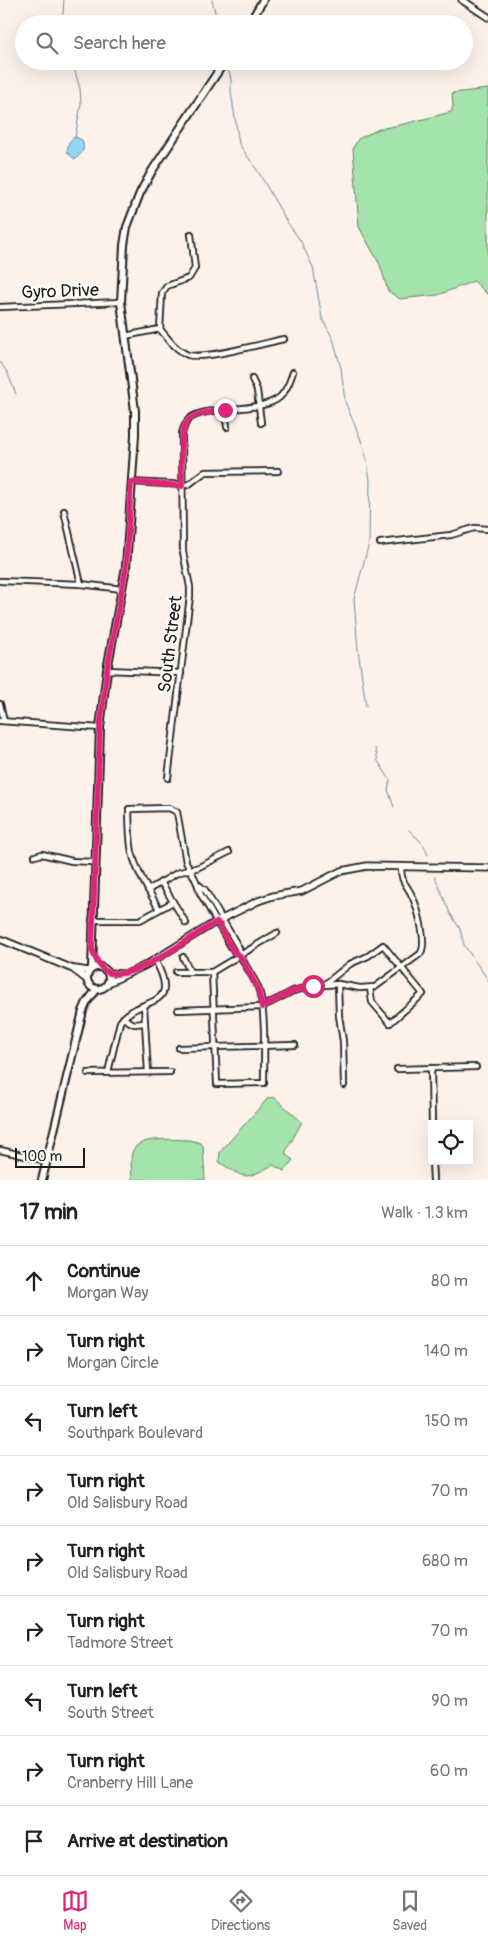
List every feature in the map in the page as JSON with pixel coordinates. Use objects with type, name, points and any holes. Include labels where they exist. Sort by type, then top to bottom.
[{"type":"main road","points":[[254,15],[263,0]]},
{"type":"main road","points":[[42,1180],[87,1002],[87,981],[92,950],[100,728],[107,670],[126,567],[135,411],[121,302],[124,245],[132,210],[152,171],[219,70]]},
{"type":"main road","points":[[87,1002],[97,989],[103,988],[108,983],[108,973],[99,966],[92,950]]},
{"type":"main road","points":[[90,969],[99,966]]},
{"type":"main road","points":[[87,981],[97,989]]},
{"type":"street","points":[[462,0],[488,17]]},
{"type":"street","points":[[191,234],[196,268],[189,278],[167,286],[162,293],[160,329],[175,347],[189,355],[204,355],[284,339]]},
{"type":"street","name":"Gyro Drive","points":[[0,307],[121,302]]},
{"type":"street","points":[[125,336],[160,329]]},
{"type":"street","points":[[227,427],[225,410],[260,405],[282,396],[293,372]]},
{"type":"street","points":[[252,379],[257,390],[261,423]]},
{"type":"street","name":"South Street","points":[[168,778],[190,587],[183,552],[182,433],[190,418],[200,414],[225,410]]},
{"type":"street","points":[[131,482],[182,486],[188,485],[205,472],[278,471]]},
{"type":"street","points":[[64,511],[81,584]]},
{"type":"street","points":[[380,543],[451,535],[474,528],[488,529]]},
{"type":"street","points":[[0,581],[81,584],[122,589]]},
{"type":"street","points":[[107,670],[181,673]]},
{"type":"street","points":[[0,704],[2,721],[100,728]]},
{"type":"street","points":[[159,910],[131,854],[128,809],[169,808],[176,811],[179,819],[183,852],[190,871],[199,885],[200,893],[233,938],[239,948],[240,956],[258,989],[262,1007],[264,1083],[217,1084],[212,972]]},
{"type":"street","points":[[148,890],[177,873],[190,871],[229,852]]},
{"type":"street","points":[[35,856],[42,854],[72,861],[94,862]]},
{"type":"street","points":[[178,1010],[262,1007],[303,988],[338,984],[370,988],[379,985],[423,950],[424,943],[414,898],[401,878],[401,866]]},
{"type":"street","points":[[108,983],[155,960],[220,921],[258,901],[312,888],[350,868],[401,866],[488,868]]},
{"type":"street","points":[[161,882],[186,923]]},
{"type":"street","points":[[92,920],[140,920],[173,902]]},
{"type":"street","points":[[220,921],[228,942],[234,952],[240,956]]},
{"type":"street","points":[[176,972],[212,972],[277,932]]},
{"type":"street","points":[[228,942],[233,938]]},
{"type":"street","points":[[0,939],[73,969],[87,981]]},
{"type":"street","points":[[324,985],[346,967],[368,956],[383,945],[423,994],[390,1023],[372,1002],[370,988]]},
{"type":"street","points":[[183,957],[190,972]]},
{"type":"street","points":[[108,1072],[120,1022],[133,1010],[157,999],[163,991],[163,975],[155,960]]},
{"type":"street","points":[[73,969],[90,969]]},
{"type":"street","points":[[108,973],[124,974]]},
{"type":"street","points":[[338,984],[338,1016],[343,1041],[344,1085]]},
{"type":"street","points":[[144,1006],[148,1072]]},
{"type":"street","points":[[123,1018],[134,1024],[145,1022]]},
{"type":"street","points":[[179,1048],[295,1045]]},
{"type":"street","points":[[397,1069],[476,1067]]},
{"type":"street","points":[[431,1068],[432,1120]]},
{"type":"street","points":[[88,1073],[170,1072]]},
{"type":"street","points":[[0,1150],[47,1162]]},
{"type":"street","points":[[432,1165],[433,1180]]},
{"type":"green space","points":[[488,89],[488,295],[474,281],[438,295],[400,299],[388,291],[380,265],[359,227],[353,148],[358,139],[379,129],[451,112],[453,106],[452,93]]},
{"type":"green space","points":[[274,1097],[302,1122],[286,1151],[286,1155],[293,1160],[284,1171],[273,1165],[246,1176],[235,1172],[219,1162],[220,1152],[268,1098]]},
{"type":"green space","points":[[166,1139],[189,1140],[201,1143],[203,1146],[205,1180],[132,1180],[131,1156],[135,1147],[148,1141]]},
{"type":"water","points":[[75,137],[82,140],[84,146],[76,159],[67,152],[70,141]]},
{"type":"waterway","points":[[63,15],[64,0]]},
{"type":"waterway","points":[[212,0],[216,15]]},
{"type":"waterway","points":[[75,70],[80,89],[81,103],[75,138]]},
{"type":"waterway","points":[[228,70],[239,144],[300,240],[313,267],[322,318],[333,339],[341,368],[345,402],[367,460],[370,480],[369,543],[354,599],[358,650],[366,706]]},
{"type":"waterway","points":[[0,362],[7,372],[16,394]]},
{"type":"waterway","points":[[375,748],[378,761],[390,780],[388,790],[394,807]]},
{"type":"waterway","points":[[409,830],[424,845],[428,855]]},
{"type":"waterway","points":[[435,877],[450,913],[460,929],[464,945],[488,980]]},
{"type":"route","points":[[225,410],[200,414],[190,418],[186,423],[182,433],[182,486],[131,482],[126,567],[107,670],[100,728],[92,950],[99,966],[108,973],[124,974],[146,965],[217,922],[234,952],[240,956],[258,989],[262,1007],[293,991],[313,986]]}]
